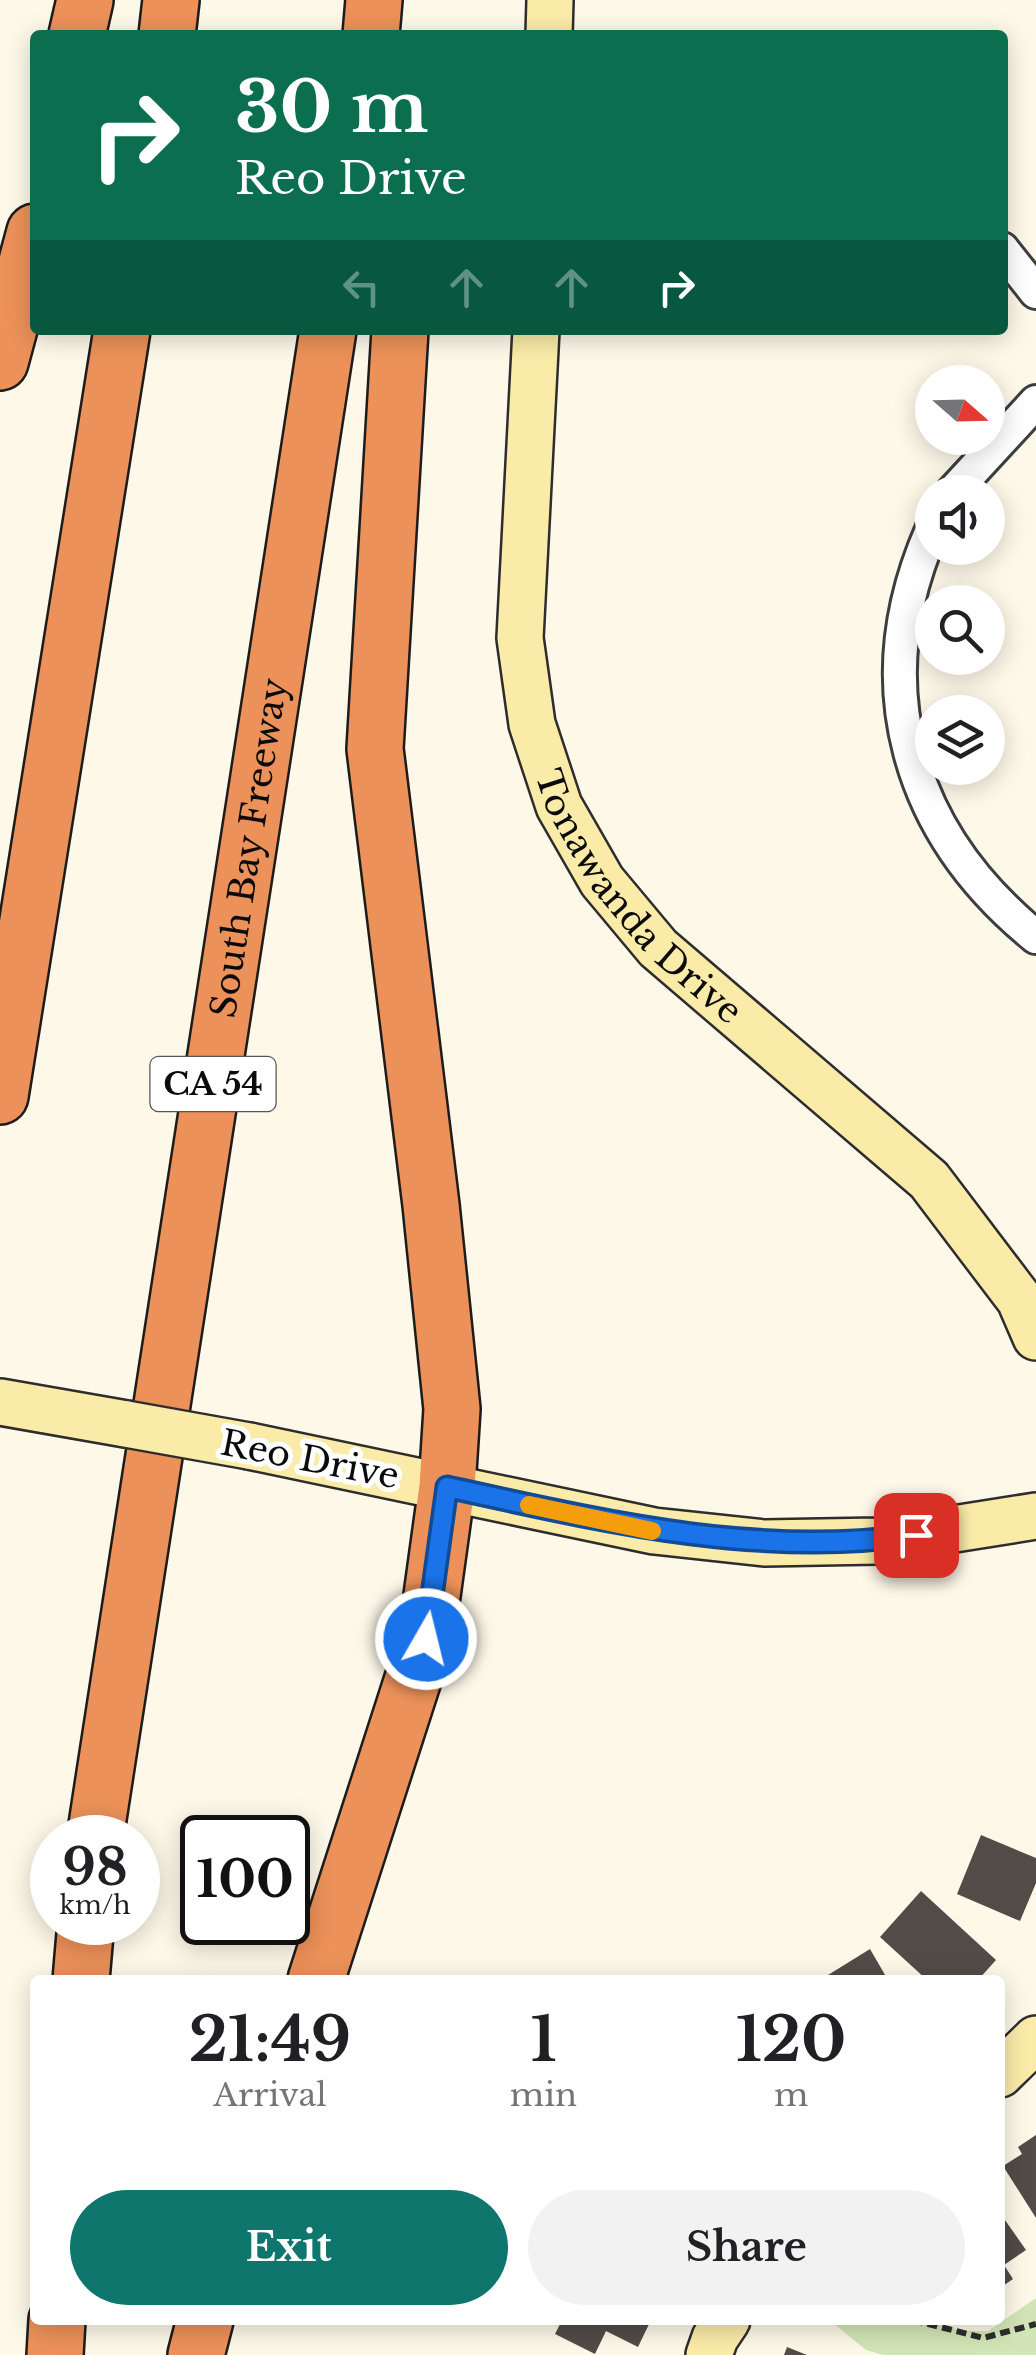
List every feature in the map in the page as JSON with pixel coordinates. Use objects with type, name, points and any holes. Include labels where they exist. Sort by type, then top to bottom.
[{"type":"highway","points":[[78,30],[84,0]]},
{"type":"highway","points":[[168,30],[171,0]]},
{"type":"highway","points":[[371,30],[374,0]]},
{"type":"highway","points":[[402,0],[402,30]]},
{"type":"highway","points":[[0,362],[30,251]]},
{"type":"highway","points":[[0,1096],[121,335]]},
{"type":"highway","name":"South Bay Freeway","points":[[98,1815],[327,335]]},
{"type":"highway","points":[[318,1975],[426,1639],[447,1487],[450,1391],[375,749],[400,335]]},
{"type":"highway","points":[[81,1975],[84,1945]]},
{"type":"highway","points":[[55,2355],[57,2325]]},
{"type":"highway","points":[[196,2355],[204,2325]]},
{"type":"main road","points":[[548,30],[550,0]]},
{"type":"main road","name":"Tonawanda Drive","points":[[536,335],[520,638],[532,724],[559,806],[602,882],[658,948],[928,1180],[1020,1300],[1036,1337]]},
{"type":"main road","name":"Reo Drive","points":[[0,1402],[249,1446],[654,1531],[764,1543],[878,1541],[1036,1516]]},
{"type":"main road","points":[[1005,2069],[1036,2039]]},
{"type":"main road","points":[[710,2355],[724,2325]]},
{"type":"street","points":[[1008,257],[1036,292]]},
{"type":"street","points":[[969,475],[1036,402]]},
{"type":"street","points":[[919,565],[902,633],[901,693],[906,734],[928,804],[952,849],[986,892],[1036,937]]},
{"type":"path","points":[[932,2325],[983,2338],[1036,2324]]},
{"type":"green space","points":[[1036,2298],[1036,2355],[883,2355],[866,2350],[835,2325],[942,2325],[963,2331],[988,2331],[1005,2325],[1005,2319]]},
{"type":"building","points":[[981,1835],[1036,1858],[1036,1883],[1020,1921],[957,1894]]},
{"type":"building","points":[[921,1891],[996,1960],[982,1975],[922,1975],[880,1937]]},
{"type":"building","points":[[870,1949],[885,1975],[828,1975]]},
{"type":"building","points":[[1036,2135],[1036,2218],[1005,2169],[1005,2165],[1022,2154],[1018,2147]]},
{"type":"building","points":[[1005,2220],[1026,2250],[1005,2264]]},
{"type":"building","points":[[1005,2267],[1013,2279],[1005,2285]]},
{"type":"building","points":[[560,2325],[649,2325],[638,2347],[606,2331],[595,2354],[555,2334]]},
{"type":"building","points":[[787,2347],[807,2355],[784,2355]]},
{"type":"slow traffic","points":[[529,1505],[652,1531]]},
{"type":"route","points":[[426,1639],[447,1487],[654,1531],[764,1543],[878,1541],[916,1535]]}]
